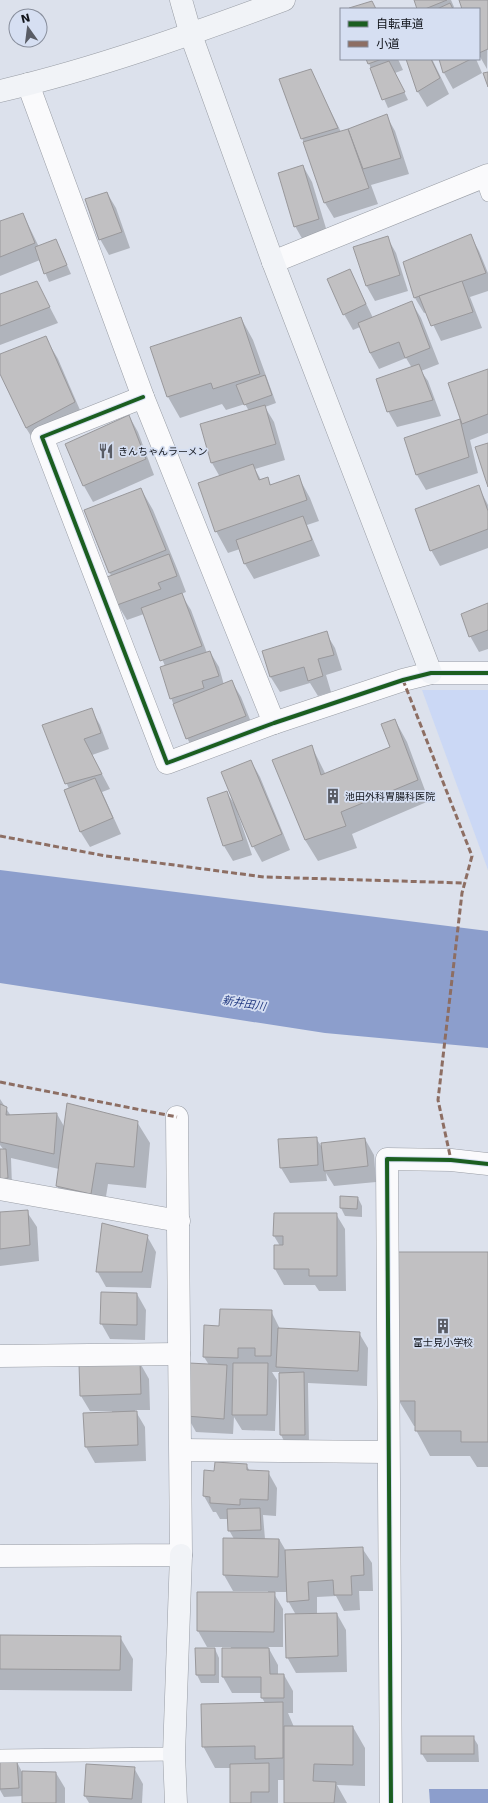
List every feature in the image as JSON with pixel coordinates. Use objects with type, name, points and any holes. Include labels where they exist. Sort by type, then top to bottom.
[{"type":"street","points":[[181,0],[191,34],[273,262],[432,674]]},
{"type":"street","points":[[0,91],[28,84],[191,34],[284,0]]},
{"type":"street","points":[[28,84],[143,397],[274,723]]},
{"type":"street","points":[[273,262],[486,183]]},
{"type":"street","points":[[143,397],[42,437],[167,763],[274,723],[403,680],[432,674],[488,673]]},
{"type":"street","points":[[176,1803],[174,1754],[181,1555],[178,1117]]},
{"type":"street","points":[[391,1803],[387,1159],[451,1160],[488,1164]]},
{"type":"street","points":[[0,1189],[179,1221]]},
{"type":"street","points":[[0,1356],[179,1354]]},
{"type":"street","points":[[181,1450],[388,1452]]},
{"type":"street","points":[[0,1556],[181,1555]]},
{"type":"lane","points":[[0,1756],[174,1754]]},
{"type":"shaded area","points":[[422,690],[488,690],[488,870]]},
{"type":"water","name":"新井田川","points":[[0,870],[488,931],[488,1048],[325,1033],[0,983]]},
{"type":"water","points":[[429,1789],[488,1789],[488,1803],[430,1803]]},
{"type":"building","points":[[414,0],[447,0],[427,8],[417,8]]},
{"type":"building","points":[[459,0],[488,0],[488,49],[480,53],[480,8],[462,8]]},
{"type":"building","points":[[372,1],[376,8],[349,8]]},
{"type":"building","points":[[450,3],[452,8],[439,8]]},
{"type":"building","points":[[366,60],[379,60],[368,64]]},
{"type":"building","points":[[406,60],[431,60],[440,78],[417,92]]},
{"type":"building","points":[[439,60],[469,60],[443,73]]},
{"type":"building","points":[[389,61],[405,92],[382,100],[370,68]]},
{"type":"building","points":[[311,69],[338,128],[301,139],[279,79]]},
{"type":"building","points":[[488,72],[488,87],[483,73]]},
{"type":"building","points":[[387,114],[401,158],[363,169],[348,129]]},
{"type":"building","points":[[348,129],[369,188],[324,203],[303,142]]},
{"type":"building","points":[[303,165],[319,219],[294,227],[278,173]]},
{"type":"building","points":[[107,192],[122,232],[99,240],[85,199]]},
{"type":"building","points":[[23,213],[35,243],[0,257],[0,221]]},
{"type":"building","points":[[471,234],[486,273],[414,298],[403,262]]},
{"type":"building","points":[[388,236],[400,275],[366,286],[353,247]]},
{"type":"building","points":[[56,239],[67,265],[44,274],[35,247]]},
{"type":"building","points":[[350,269],[366,304],[343,315],[327,279]]},
{"type":"building","points":[[37,281],[50,307],[0,326],[0,294]]},
{"type":"building","points":[[462,281],[473,312],[431,326],[419,296]]},
{"type":"building","points":[[412,301],[430,348],[405,358],[399,342],[370,353],[358,323]]},
{"type":"building","points":[[241,317],[260,374],[213,389],[211,383],[167,397],[150,347]]},
{"type":"building","points":[[46,336],[75,402],[26,428],[0,374],[0,354]]},
{"type":"building","points":[[419,364],[433,400],[387,412],[376,379]]},
{"type":"building","points":[[488,369],[488,414],[462,424],[448,383]]},
{"type":"building","points":[[265,375],[272,395],[244,405],[236,385]]},
{"type":"building","points":[[265,405],[276,444],[211,463],[200,424]]},
{"type":"building","name":"きんちゃんラーメン","points":[[129,415],[146,459],[83,486],[65,444]]},
{"type":"building","points":[[460,419],[469,457],[416,475],[404,438]]},
{"type":"building","points":[[488,443],[488,487],[475,447]]},
{"type":"building","points":[[253,464],[259,480],[268,477],[270,485],[299,475],[307,500],[215,532],[198,483]]},
{"type":"building","points":[[479,485],[488,511],[488,529],[430,551],[415,509]]},
{"type":"building","points":[[141,488],[166,550],[109,573],[84,510]]},
{"type":"building","points":[[303,516],[312,540],[244,564],[236,540]]},
{"type":"building","points":[[169,554],[177,576],[158,583],[161,589],[117,605],[107,577]]},
{"type":"building","points":[[182,593],[202,646],[160,661],[141,608]]},
{"type":"building","points":[[488,603],[488,630],[469,637],[461,614]]},
{"type":"building","points":[[327,631],[334,655],[318,659],[323,676],[308,681],[304,667],[270,677],[262,651]]},
{"type":"building","points":[[210,651],[219,676],[202,681],[204,688],[170,699],[160,667]]},
{"type":"building","points":[[232,680],[246,716],[186,739],[173,704]]},
{"type":"building","points":[[92,708],[101,733],[84,739],[102,774],[65,784],[42,725]]},
{"type":"building","name":"池田外科胃腸科医院","points":[[395,719],[418,780],[341,812],[346,826],[305,840],[272,760],[312,745],[321,775],[390,747],[381,724]]},
{"type":"building","points":[[251,760],[282,834],[252,847],[221,772]]},
{"type":"building","points":[[95,778],[113,818],[80,832],[64,790]]},
{"type":"building","points":[[227,791],[243,840],[223,846],[207,798]]},
{"type":"building","points":[[67,1103],[138,1121],[134,1167],[96,1163],[91,1194],[56,1186]]},
{"type":"building","points":[[0,1104],[7,1107],[6,1115],[57,1113],[54,1154],[0,1142]]},
{"type":"building","points":[[317,1137],[318,1165],[280,1168],[278,1139]]},
{"type":"building","points":[[365,1138],[368,1166],[324,1171],[321,1143]]},
{"type":"building","points":[[0,1149],[6,1149],[8,1178],[0,1179]]},
{"type":"building","points":[[340,1196],[358,1197],[357,1209],[340,1208]]},
{"type":"building","points":[[28,1210],[30,1245],[0,1249],[0,1212]]},
{"type":"building","points":[[274,1213],[337,1213],[337,1276],[309,1276],[309,1269],[274,1269],[274,1245],[283,1245],[283,1236],[273,1236]]},
{"type":"building","points":[[102,1223],[148,1235],[142,1272],[96,1272]]},
{"type":"building","name":"富士見小学校","points":[[398,1252],[488,1252],[488,1442],[461,1442],[461,1431],[415,1431],[415,1401],[398,1401]]},
{"type":"building","points":[[101,1292],[137,1293],[137,1325],[100,1324]]},
{"type":"building","points":[[220,1309],[272,1310],[271,1356],[255,1356],[255,1348],[238,1348],[238,1358],[203,1357],[204,1325],[219,1326]]},
{"type":"building","points":[[278,1328],[360,1332],[358,1371],[276,1367]]},
{"type":"building","points":[[140,1362],[141,1394],[80,1396],[79,1364]]},
{"type":"building","points":[[189,1363],[227,1365],[224,1419],[186,1416]]},
{"type":"building","points":[[233,1363],[268,1363],[267,1415],[232,1415]]},
{"type":"building","points":[[304,1372],[305,1435],[280,1435],[279,1373]]},
{"type":"building","points":[[137,1411],[138,1445],[85,1447],[83,1413]]},
{"type":"building","points":[[215,1462],[247,1464],[247,1470],[269,1471],[268,1500],[240,1499],[240,1505],[210,1503],[210,1497],[203,1496],[204,1470],[214,1471]]},
{"type":"building","points":[[260,1508],[261,1530],[228,1531],[227,1509]]},
{"type":"building","points":[[223,1538],[279,1539],[278,1577],[223,1575]]},
{"type":"building","points":[[363,1547],[364,1575],[351,1576],[352,1595],[334,1595],[333,1580],[308,1582],[309,1600],[287,1602],[285,1550]]},
{"type":"building","points":[[197,1592],[275,1592],[274,1632],[197,1631]]},
{"type":"building","points":[[337,1613],[338,1656],[286,1658],[285,1614]]},
{"type":"building","points":[[0,1635],[121,1636],[120,1670],[0,1669]]},
{"type":"building","points":[[195,1648],[215,1648],[215,1675],[196,1675]]},
{"type":"building","points":[[222,1648],[269,1648],[270,1674],[284,1674],[284,1698],[261,1698],[261,1677],[222,1677]]},
{"type":"building","points":[[283,1702],[283,1758],[255,1759],[255,1746],[202,1747],[201,1704]]},
{"type":"building","points":[[284,1726],[353,1726],[353,1765],[314,1764],[313,1781],[336,1782],[334,1803],[284,1803]]},
{"type":"building","points":[[421,1736],[474,1736],[474,1754],[421,1754]]},
{"type":"building","points":[[17,1761],[19,1788],[0,1789],[0,1762]]},
{"type":"building","points":[[269,1763],[269,1792],[251,1792],[251,1803],[230,1803],[230,1764]]},
{"type":"building","points":[[86,1764],[135,1767],[132,1799],[84,1796]]},
{"type":"building","points":[[22,1771],[56,1772],[56,1803],[22,1803]]},
{"type":"marked path","points":[[403,680],[472,856],[462,893],[438,1100],[451,1160]]},
{"type":"marked path","points":[[0,836],[106,856],[264,877],[465,883]]},
{"type":"marked path","points":[[0,1082],[177,1117]]},
{"type":"cycle path","points":[[143,397],[42,437],[167,763],[274,723],[403,680],[431,673],[488,673]]},
{"type":"cycle path","points":[[391,1803],[387,1159],[451,1160],[488,1164]]},
{"type":"place","name":"きんちゃんラーメン","points":[[106,451]]},
{"type":"place","name":"池田外科胃腸科医院","points":[[333,796]]},
{"type":"place","name":"富士見小学校","points":[[443,1326]]}]
